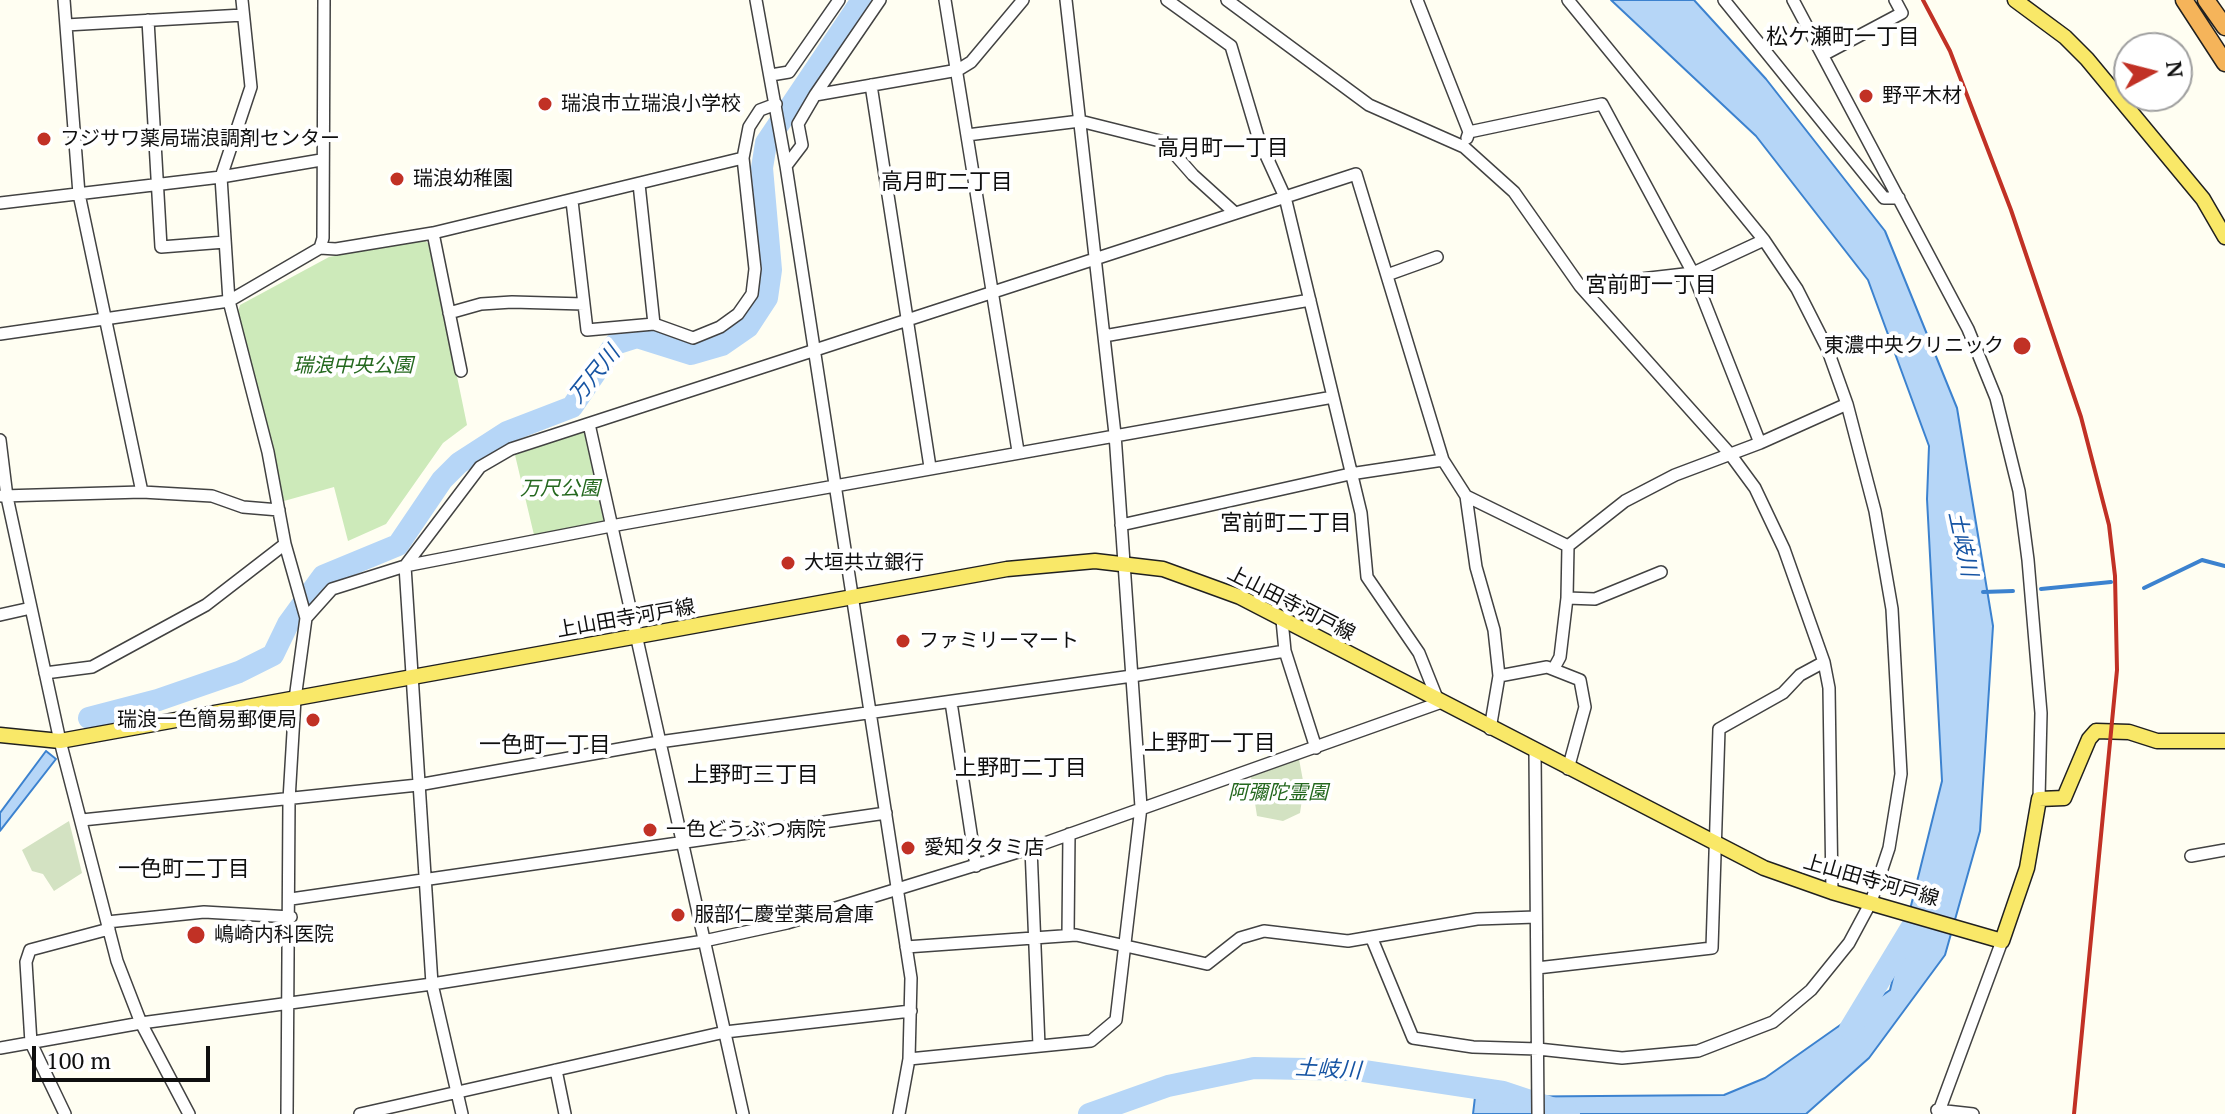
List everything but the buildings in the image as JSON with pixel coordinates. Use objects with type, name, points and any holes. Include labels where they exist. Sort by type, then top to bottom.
[{"type":"highway","points":[[2184,0],[2225,63]]},
{"type":"highway","points":[[2206,0],[2225,27]]},
{"type":"main road","points":[[2015,0],[2065,37],[2087,59],[2203,199],[2225,237]]},
{"type":"main road","name":"上山田寺河戸線","points":[[0,735],[60,741],[1066,561],[1124,564],[1163,569],[1240,597],[1439,703],[1764,868],[1832,892],[2002,941]]},
{"type":"main road","points":[[2002,941],[2027,868],[2039,799],[2064,798],[2096,731],[2129,732],[2157,741],[2225,741]]},
{"type":"street","points":[[64,0],[79,194],[142,492]]},
{"type":"street","points":[[242,0],[251,87],[221,177],[229,301],[268,452],[285,544],[306,618],[295,699],[289,800],[291,917],[287,1114]]},
{"type":"street","points":[[320,248],[323,238],[324,0]]},
{"type":"street","points":[[756,0],[786,166],[906,947],[911,1011],[909,1059],[899,1114]]},
{"type":"street","points":[[771,75],[789,72],[839,0]]},
{"type":"street","points":[[786,166],[802,145],[798,124],[880,0]]},
{"type":"street","points":[[945,0],[1018,451]]},
{"type":"street","points":[[815,95],[958,70],[971,62],[1023,0]]},
{"type":"street","points":[[909,1059],[1091,1041],[1116,1020],[1141,807],[1115,434],[1066,0]]},
{"type":"street","points":[[0,1048],[141,1023],[432,984],[704,941],[787,923],[1031,848],[1439,703],[1419,653],[1392,609],[1367,577],[1361,513],[1285,197],[1259,140],[1231,46],[1167,0]]},
{"type":"street","points":[[1227,0],[1369,105],[1464,147],[1514,192],[1580,286],[1730,454],[1755,488],[1784,549],[1824,662],[1829,688],[1832,892]]},
{"type":"street","points":[[1417,0],[1469,132],[1464,147]]},
{"type":"street","points":[[1372,939],[1413,1038],[1538,1054],[1622,1058],[1698,1051],[1773,1022],[1811,990],[1849,943],[1874,902],[1889,848],[1901,774],[1892,609],[1875,511],[1847,404],[1827,348],[1797,289],[1764,240],[1568,0]]},
{"type":"street","points":[[1724,0],[1884,198],[1899,198]]},
{"type":"street","points":[[1793,0],[1968,329],[1996,398],[2009,446],[2025,532],[2041,713],[2039,799]]},
{"type":"street","points":[[1823,55],[1902,13],[1895,0]]},
{"type":"street","points":[[66,25],[243,15]]},
{"type":"street","points":[[148,20],[161,247],[225,242]]},
{"type":"street","points":[[871,85],[930,467]]},
{"type":"street","points":[[572,201],[587,330],[654,324],[693,338],[720,327],[738,314],[752,294],[755,269],[743,158],[749,127],[760,110],[776,104]]},
{"type":"street","points":[[1469,132],[1602,104],[1693,273],[1760,443]]},
{"type":"street","points":[[967,135],[1080,121],[1164,142],[1193,175],[1235,213]]},
{"type":"street","points":[[0,334],[229,301],[320,248],[336,249],[433,233],[743,158]]},
{"type":"street","points":[[0,203],[221,177],[321,160]]},
{"type":"street","points":[[462,1114],[432,984],[405,566],[480,467],[511,449],[990,290],[1356,174],[1443,460],[1466,496],[1476,567],[1494,630],[1499,676],[1490,729]]},
{"type":"street","points":[[639,184],[654,324]]},
{"type":"street","points":[[433,233],[461,371]]},
{"type":"street","points":[[1580,286],[1693,273],[1764,240]]},
{"type":"street","points":[[1387,275],[1437,257]]},
{"type":"street","points":[[1104,336],[1310,300]]},
{"type":"street","points":[[449,313],[481,304],[584,304]]},
{"type":"street","points":[[306,618],[332,589],[405,566],[833,484],[1333,397]]},
{"type":"street","points":[[1568,546],[1625,501],[1675,475],[1760,443],[1847,404]]},
{"type":"street","points":[[589,424],[743,1114]]},
{"type":"street","points":[[0,440],[4,496],[60,741],[108,926],[141,1023],[189,1114]]},
{"type":"street","points":[[1121,525],[1350,474],[1443,460]]},
{"type":"street","points":[[4,496],[142,492],[212,496],[243,507],[279,510]]},
{"type":"street","points":[[1466,496],[1568,546]]},
{"type":"street","points":[[45,673],[92,667],[206,605],[285,544]]},
{"type":"street","points":[[1554,668],[1560,657],[1567,598],[1568,546]]},
{"type":"street","points":[[1567,598],[1595,599],[1661,572]]},
{"type":"street","points":[[0,615],[31,608]]},
{"type":"street","points":[[1282,620],[1285,651],[1316,748]]},
{"type":"street","points":[[82,820],[418,785],[659,742],[1132,676],[1285,651]]},
{"type":"street","points":[[1537,968],[1712,948],[1719,729],[1783,693],[1800,675],[1824,662]]},
{"type":"street","points":[[1499,676],[1518,669],[1554,668],[1580,680],[1585,707],[1568,769]]},
{"type":"street","points":[[951,702],[976,866]]},
{"type":"street","points":[[1535,752],[1538,1114]]},
{"type":"street","points":[[291,899],[886,813]]},
{"type":"street","points":[[1068,935],[1069,834]]},
{"type":"street","points":[[1031,848],[1039,1046]]},
{"type":"street","points":[[2191,856],[2225,850]]},
{"type":"street","points":[[65,1114],[31,1043],[26,962],[30,950],[108,926],[204,912],[291,917]]},
{"type":"street","points":[[906,947],[1068,935],[1207,964],[1240,938],[1264,931],[1348,941],[1477,919],[1536,917]]},
{"type":"street","points":[[1973,1114],[1938,1112],[2002,941]]},
{"type":"street","points":[[360,1114],[725,1032],[911,1011]]},
{"type":"street","points":[[556,1070],[565,1114]]},
{"type":"green space","name":"瑞浪中央公園","points":[[424,240],[430,245],[467,425],[443,443],[386,524],[348,541],[334,487],[284,501],[237,315],[240,305],[329,257]]},
{"type":"green space","name":"万尺公園","points":[[584,431],[604,522],[534,535],[515,455]]},
{"type":"green space","name":"阿彌陀霊園","points":[[1299,759],[1304,786],[1300,813],[1283,821],[1257,816],[1251,777]]},
{"type":"green space","points":[[69,821],[82,873],[54,891],[43,874],[32,871],[22,850]]},
{"type":"water","points":[[1611,0],[1694,0],[1766,79],[1885,231],[1957,408],[1993,626],[1980,831],[1945,955],[1869,1058],[1806,1114],[1473,1114],[1475,1097],[1724,1095],[1765,1078],[1890,990],[1942,781],[1927,499],[1929,446],[1868,280],[1756,136]]},
{"type":"water","points":[[46,751],[56,759],[0,831],[0,813]]},
{"type":"waterway","name":"万尺川","points":[[89,718],[158,700],[239,672],[273,655],[288,624],[323,576],[398,545],[442,480],[459,463],[507,432],[572,407],[615,344],[637,337],[691,354],[722,345],[748,327],[767,298],[771,270],[762,168],[766,143],[862,0]]},
{"type":"waterway","points":[[2144,588],[2202,560],[2225,566]]},
{"type":"waterway","points":[[2041,589],[2111,582]]},
{"type":"waterway","points":[[1983,592],[2013,591]]},
{"type":"waterway","name":"土岐川","points":[[1850,1029],[1913,925]]},
{"type":"waterway","name":"土岐川","points":[[1089,1114],[1168,1086],[1254,1068],[1357,1070],[1503,1092],[1569,1114]]},
{"type":"railway","points":[[1923,0],[1950,51],[2011,210],[2081,417],[2109,525],[2115,576],[2117,670],[2074,1114]]},
{"type":"place","name":"野平木材","points":[[1866,96]]},
{"type":"place","name":"瑞浪市立瑞浪小学校","points":[[545,104]]},
{"type":"place","name":"フジサワ薬局瑞浪調剤センター","points":[[44,139]]},
{"type":"place","name":"瑞浪幼稚園","points":[[397,179]]},
{"type":"place","name":"東濃中央クリニック","points":[[2022,346]]},
{"type":"place","name":"大垣共立銀行","points":[[788,563]]},
{"type":"place","name":"ファミリーマート","points":[[903,641]]},
{"type":"place","name":"瑞浪一色簡易郵便局","points":[[313,720]]},
{"type":"place","name":"一色どうぶつ病院","points":[[650,830]]},
{"type":"place","name":"愛知タタミ店","points":[[908,848]]},
{"type":"place","name":"服部仁慶堂薬局倉庫","points":[[678,915]]},
{"type":"place","name":"嶋崎内科医院","points":[[196,935]]},
{"type":"district","name":"松ケ瀬町一丁目","points":[[1843,38]]},
{"type":"district","name":"高月町一丁目","points":[[1223,149]]},
{"type":"district","name":"高月町二丁目","points":[[947,183]]},
{"type":"district","name":"宮前町一丁目","points":[[1651,286]]},
{"type":"district","name":"宮前町二丁目","points":[[1286,524]]},
{"type":"district","name":"上野町一丁目","points":[[1210,744]]},
{"type":"district","name":"一色町一丁目","points":[[545,746]]},
{"type":"district","name":"上野町二丁目","points":[[1021,769]]},
{"type":"district","name":"上野町三丁目","points":[[753,776]]},
{"type":"district","name":"一色町二丁目","points":[[184,870]]}]
